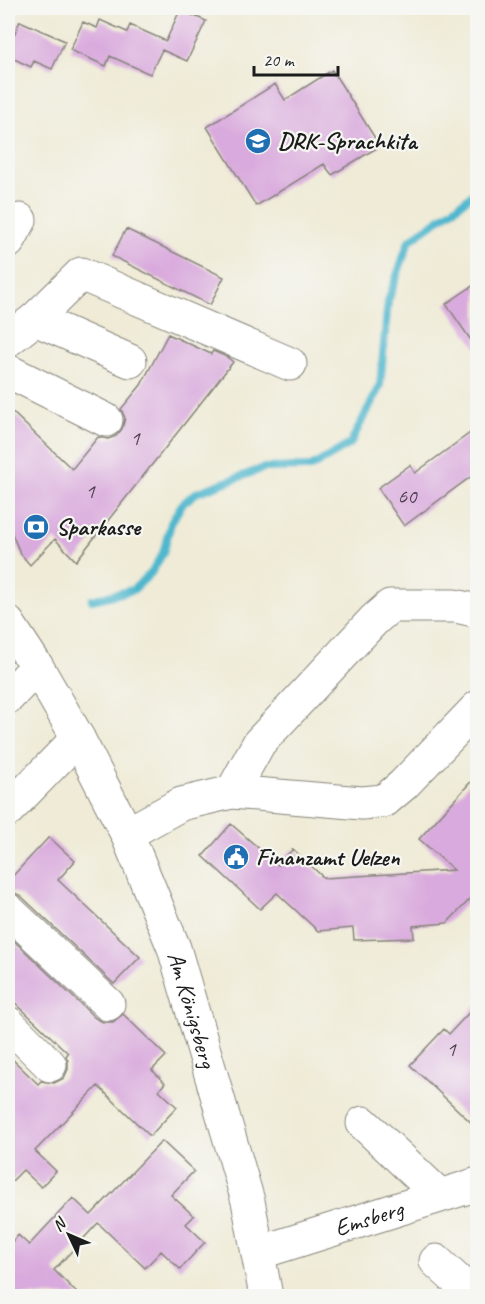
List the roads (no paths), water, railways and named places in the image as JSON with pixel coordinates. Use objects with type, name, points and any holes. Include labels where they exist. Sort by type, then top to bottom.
[{"type":"street","points":[[8,340],[35,319],[81,274],[290,364]]},
{"type":"street","points":[[35,319],[130,361]]},
{"type":"street","points":[[8,371],[106,420]]},
{"type":"street","points":[[232,792],[259,743],[374,620],[390,606],[455,606],[477,611]]},
{"type":"street","name":"Am Königsberg","points":[[8,623],[37,667],[78,738],[127,834],[174,948],[248,1201],[266,1296]]},
{"type":"street","points":[[8,697],[37,667]]},
{"type":"street","points":[[127,834],[182,804],[232,792],[362,803],[384,801],[403,785],[477,707]]},
{"type":"street","points":[[8,810],[78,738]]},
{"type":"street","points":[[8,909],[108,1004]]},
{"type":"street","points":[[8,1023],[50,1065]]},
{"type":"street","points":[[363,1123],[466,1191]]},
{"type":"street","name":"Emsberg","points":[[258,1252],[466,1191]]},
{"type":"street","points":[[436,1261],[474,1296]]},
{"type":"waterway","points":[[92,600],[133,590],[151,573],[163,553],[171,523],[182,504],[196,493],[264,468],[311,467],[350,444],[380,386],[388,301],[409,241],[478,191]]},
{"type":"place","name":"DRK-Sprachkita","points":[[258,141]]},
{"type":"place","name":"Sparkasse","points":[[36,527]]},
{"type":"place","name":"Finanzamt Uelzen","points":[[236,857]]}]
